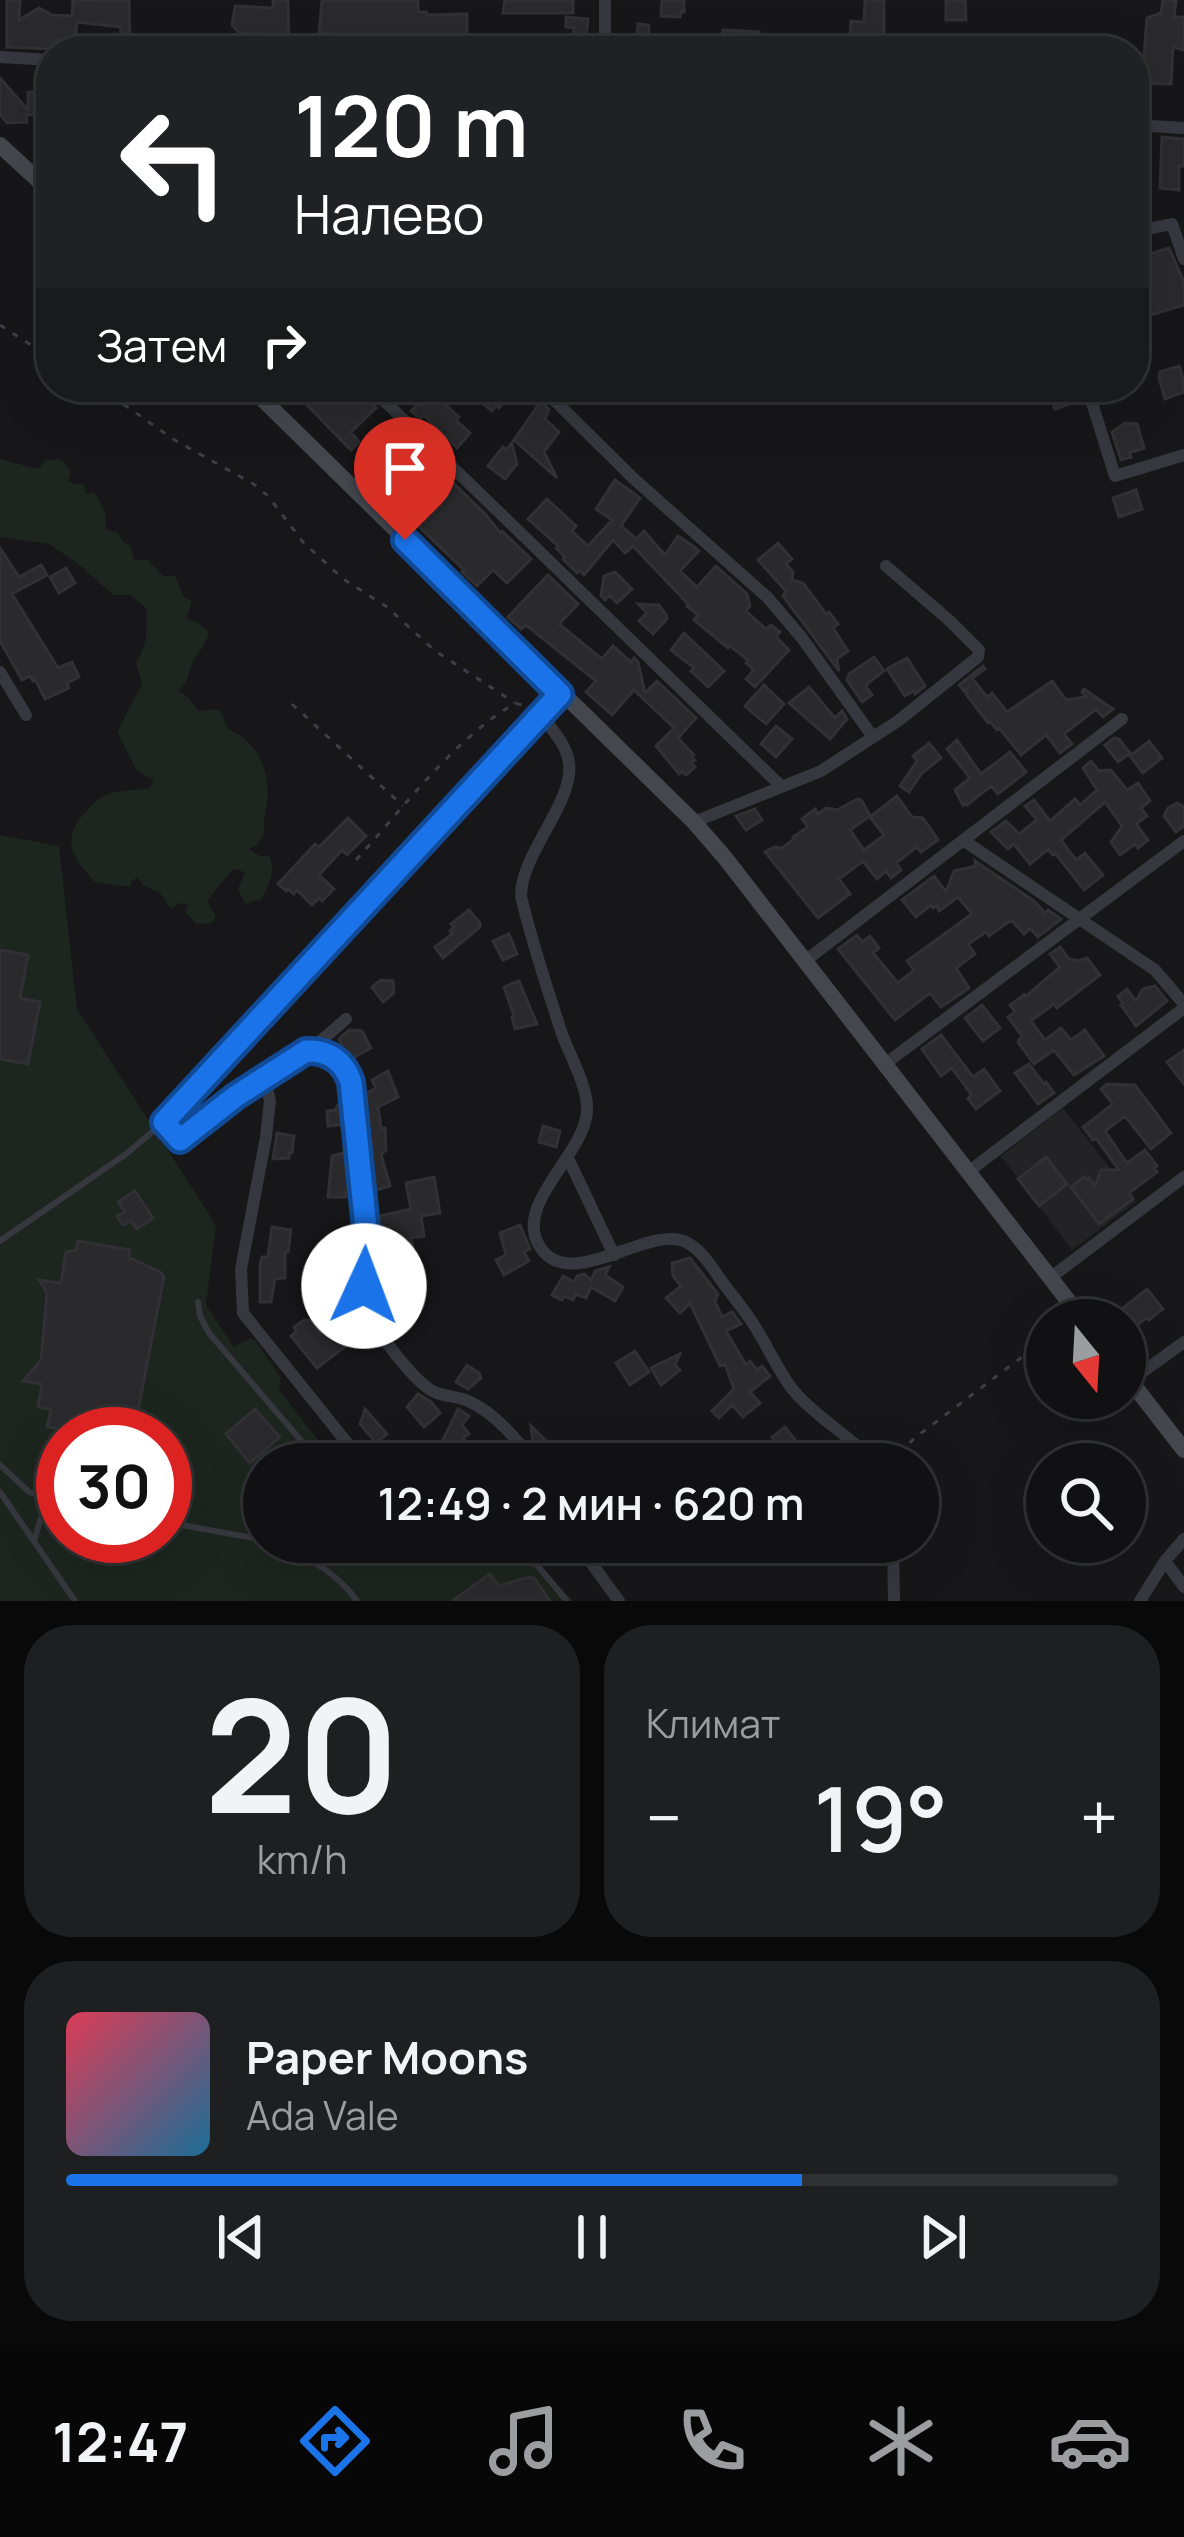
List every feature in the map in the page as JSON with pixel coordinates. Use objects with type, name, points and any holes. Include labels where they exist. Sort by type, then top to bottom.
[{"type":"main road","points":[[0,145],[36,178]]},
{"type":"main road","points":[[265,402],[694,822],[1066,1299]]},
{"type":"main road","points":[[1146,1401],[1184,1450]]},
{"type":"street","points":[[604,0],[605,36]]},
{"type":"street","points":[[0,57],[36,59]]},
{"type":"street","points":[[1149,126],[1184,128]]},
{"type":"street","points":[[1149,229],[1172,224],[1184,259]]},
{"type":"street","points":[[385,402],[781,786]]},
{"type":"street","points":[[556,402],[633,478],[767,597],[873,737]]},
{"type":"street","points":[[1092,402],[1115,476],[1184,455]]},
{"type":"street","points":[[694,822],[821,771],[898,721],[980,653],[886,566]]},
{"type":"street","points":[[0,672],[26,715]]},
{"type":"street","points":[[346,1019],[180,1140],[164,1122],[560,694]]},
{"type":"street","points":[[541,714],[562,743],[570,764],[565,789],[522,879],[521,896],[588,1108],[583,1128],[533,1220],[538,1245],[560,1262],[574,1263],[676,1239],[697,1249],[749,1318],[791,1388],[849,1443]]},
{"type":"street","points":[[805,961],[1122,719]]},
{"type":"street","points":[[963,840],[1155,970],[1184,1006],[968,1172]]},
{"type":"street","points":[[884,1064],[1184,842]]},
{"type":"street","points":[[306,1051],[333,1056],[351,1082],[366,1228],[368,1310],[422,1383],[436,1394],[468,1401],[519,1443]]},
{"type":"street","points":[[265,1079],[269,1101],[266,1137],[241,1270],[243,1313],[347,1443]]},
{"type":"street","points":[[568,1158],[614,1255]]},
{"type":"street","points":[[1050,1278],[1184,1177]]},
{"type":"street","points":[[1146,1366],[1184,1342]]},
{"type":"street","points":[[1140,1601],[1184,1539]]},
{"type":"street","points":[[1165,1562],[1184,1587]]},
{"type":"street","points":[[591,1563],[619,1601]]},
{"type":"street","points":[[893,1563],[894,1601]]},
{"type":"lane","points":[[0,1241],[164,1122]]},
{"type":"lane","points":[[198,1302],[209,1333],[303,1443]]},
{"type":"lane","points":[[0,1465],[36,1494]]},
{"type":"lane","points":[[0,1492],[75,1601]]},
{"type":"lane","points":[[192,1527],[243,1537]]},
{"type":"lane","points":[[34,1541],[36,1534]]},
{"type":"lane","points":[[314,1563],[343,1580],[357,1601]]},
{"type":"lane","points":[[534,1563],[567,1601]]},
{"type":"path","points":[[0,325],[36,348]]},
{"type":"path","points":[[120,402],[173,439],[255,485],[341,578],[375,598],[434,650],[514,703],[541,714]]},
{"type":"path","points":[[356,860],[436,770],[494,715],[514,703]]},
{"type":"path","points":[[292,704],[404,807]]},
{"type":"path","points":[[909,1443],[1026,1354]]},
{"type":"shaded area","points":[[0,459],[38,469],[46,460],[63,462],[71,471],[68,482],[84,485],[86,494],[94,493],[104,510],[106,529],[130,545],[134,560],[148,560],[163,576],[175,576],[183,596],[192,601],[187,618],[209,632],[178,691],[199,711],[219,709],[229,730],[255,750],[264,770],[268,793],[265,833],[249,849],[261,857],[269,855],[271,861],[271,878],[261,899],[245,904],[238,889],[245,872],[233,869],[207,901],[216,917],[212,923],[197,924],[185,912],[188,905],[180,903],[171,909],[160,893],[137,877],[131,887],[95,882],[74,855],[71,838],[88,809],[108,794],[149,788],[154,781],[136,769],[117,732],[142,684],[136,662],[145,643],[146,608],[130,595],[113,595],[49,544],[0,537]]},
{"type":"shaded area","points":[[0,835],[59,846],[77,1009],[216,1225],[206,1305],[234,1347],[251,1338],[256,1341],[281,1378],[279,1390],[321,1443],[243,1443],[243,1563],[538,1563],[573,1601],[0,1601]]},
{"type":"shaded area","points":[[1063,1108],[1136,1202],[1072,1250],[1001,1156]]},
{"type":"building","points":[[7,0],[20,0],[19,20],[39,8],[52,15],[72,16],[73,0],[129,0],[130,36],[120,36],[121,27],[77,22],[76,36],[36,36],[36,48],[7,47]]},
{"type":"building","points":[[273,0],[288,0],[289,36],[239,33],[232,25],[235,6],[273,8]]},
{"type":"building","points":[[322,0],[418,0],[418,12],[428,15],[467,14],[467,36],[319,33]]},
{"type":"building","points":[[505,0],[573,0],[573,13],[503,13]]},
{"type":"building","points":[[662,0],[684,0],[684,12],[680,17],[661,16]]},
{"type":"building","points":[[865,0],[884,0],[884,36],[850,36],[851,21],[864,22]]},
{"type":"building","points":[[946,0],[965,0],[966,20],[946,20]]},
{"type":"building","points":[[1163,0],[1176,0],[1174,17],[1184,17],[1184,50],[1173,47],[1171,84],[1149,83],[1147,18],[1161,13]]},
{"type":"building","points":[[566,17],[588,19],[586,36],[573,36],[574,28],[566,27]]},
{"type":"building","points":[[638,24],[649,25],[648,36],[637,36]]},
{"type":"building","points":[[723,30],[759,32],[759,36],[722,36]]},
{"type":"building","points":[[0,78],[28,110],[28,92],[35,92],[36,85],[36,115],[26,115],[27,122],[7,123],[0,114]]},
{"type":"building","points":[[1162,137],[1184,139],[1179,190],[1160,188]]},
{"type":"building","points":[[1169,248],[1184,282],[1184,305],[1149,316],[1149,254]]},
{"type":"building","points":[[1179,366],[1184,392],[1165,399],[1160,372]]},
{"type":"building","points":[[304,402],[371,402],[376,408],[351,432],[359,442],[351,450]]},
{"type":"building","points":[[442,402],[470,433],[457,448],[424,415],[420,419],[411,411],[419,403]]},
{"type":"building","points":[[481,402],[504,402],[499,408],[496,405],[492,411]]},
{"type":"building","points":[[542,402],[549,410],[545,419],[559,432],[544,452],[557,478],[514,440]]},
{"type":"building","points":[[1125,423],[1137,424],[1144,448],[1121,460],[1112,432]]},
{"type":"building","points":[[410,441],[531,559],[507,583],[493,570],[477,586],[417,525],[433,506],[413,488],[397,504],[381,486],[397,471],[392,466],[406,454],[402,449]]},
{"type":"building","points":[[512,443],[517,464],[505,479],[488,466]]},
{"type":"building","points":[[615,480],[640,498],[621,526],[636,539],[644,531],[665,555],[678,536],[699,551],[680,571],[697,587],[716,566],[747,594],[750,606],[746,611],[766,629],[771,625],[780,632],[776,637],[789,650],[755,687],[746,679],[754,670],[748,660],[694,620],[698,615],[633,546],[625,553],[613,540],[584,575],[528,519],[547,499],[576,526],[572,531],[588,546],[612,520],[596,509]]},
{"type":"building","points":[[1136,490],[1142,509],[1119,517],[1113,498]]},
{"type":"building","points":[[778,543],[792,559],[786,564],[793,572],[792,580],[803,583],[838,624],[833,628],[848,651],[837,659],[839,671],[783,596],[786,591],[758,560]]},
{"type":"building","points":[[0,548],[19,577],[41,565],[47,575],[12,594],[58,668],[72,662],[79,677],[67,683],[69,688],[45,699],[35,679],[22,680],[0,641]]},
{"type":"building","points":[[66,568],[75,583],[59,593],[50,577]]},
{"type":"building","points":[[615,572],[632,589],[617,603],[609,595],[605,600],[601,596],[604,576]]},
{"type":"building","points":[[548,575],[578,604],[559,624],[602,659],[613,646],[631,662],[634,658],[645,693],[657,681],[696,718],[678,738],[694,755],[691,763],[695,767],[686,775],[679,774],[656,746],[674,728],[634,690],[612,715],[586,692],[596,681],[526,625],[521,629],[508,617]]},
{"type":"building","points":[[638,604],[659,605],[666,615],[653,634],[639,621],[647,613]]},
{"type":"building","points":[[684,633],[724,671],[708,687],[671,650]]},
{"type":"building","points":[[874,657],[884,671],[868,683],[872,695],[862,702],[847,680]]},
{"type":"building","points":[[907,658],[925,686],[905,696],[887,669]]},
{"type":"building","points":[[983,666],[972,678],[1007,712],[1052,681],[1066,700],[1086,697],[1084,689],[1113,709],[1103,717],[1096,709],[1064,734],[1072,744],[1060,753],[1046,735],[1021,755],[999,728],[988,723],[966,694],[968,688],[964,691],[959,685]]},
{"type":"building","points":[[764,685],[784,704],[766,724],[745,706]]},
{"type":"building","points":[[809,687],[835,718],[842,711],[847,719],[830,739],[789,703]]},
{"type":"building","points":[[776,726],[792,739],[776,757],[761,744]]},
{"type":"building","points":[[1114,738],[1130,753],[1118,762],[1105,745]]},
{"type":"building","points":[[957,740],[981,774],[1010,752],[1026,772],[998,794],[991,786],[963,805],[955,790],[970,778],[947,749]]},
{"type":"building","points":[[1149,741],[1162,758],[1143,773],[1130,756]]},
{"type":"building","points":[[929,743],[941,758],[909,792],[900,786],[917,761],[913,756]]},
{"type":"building","points":[[1091,761],[1099,771],[1111,770],[1127,790],[1138,783],[1150,801],[1141,808],[1147,816],[1136,824],[1148,840],[1120,855],[1111,842],[1122,826],[1105,802],[1061,840],[1076,860],[1085,853],[1103,875],[1084,890],[1055,853],[1048,849],[1030,864],[1014,844],[1008,849],[991,832],[1006,821],[1019,834],[1037,820],[1025,806],[1034,800],[1050,821],[1075,799],[1080,805],[1097,790],[1083,768]]},
{"type":"building","points":[[897,796],[912,817],[923,818],[938,840],[921,852],[917,847],[896,863],[901,870],[891,878],[886,871],[877,879],[863,861],[839,879],[850,894],[818,918],[765,852],[782,848],[808,827],[802,819],[815,809],[818,814],[826,808],[837,810],[858,799],[870,816],[850,830],[864,850],[884,835],[870,817]]},
{"type":"building","points":[[1177,803],[1184,807],[1184,826],[1176,832],[1164,816]]},
{"type":"building","points":[[755,809],[762,820],[746,830],[736,816]]},
{"type":"building","points":[[348,818],[366,836],[347,855],[342,850],[319,875],[334,889],[322,901],[319,898],[312,905],[297,890],[294,894],[278,884],[315,844],[319,847]]},
{"type":"building","points":[[975,861],[1045,913],[1048,910],[1061,919],[1038,937],[1030,928],[1024,934],[1011,920],[989,936],[986,932],[968,944],[975,954],[956,968],[969,988],[941,1007],[930,993],[895,1020],[838,949],[857,935],[862,942],[870,936],[879,948],[873,953],[898,983],[914,970],[907,961],[972,914],[958,897],[939,911],[931,905],[916,917],[902,900],[934,876],[946,892],[954,871],[976,866]]},
{"type":"building","points":[[469,910],[480,927],[443,958],[435,947],[452,934],[451,924]]},
{"type":"building","points":[[509,934],[517,954],[503,960],[493,941]]},
{"type":"building","points":[[1060,947],[1069,959],[1087,958],[1100,975],[1057,1008],[1054,1004],[1031,1021],[1045,1040],[1061,1028],[1071,1040],[1085,1030],[1104,1056],[1074,1075],[1054,1050],[1034,1064],[1008,1017],[1015,1012],[1010,1005],[1060,967],[1050,954]]},
{"type":"building","points":[[0,950],[28,955],[20,998],[40,1002],[28,1064],[0,1059]]},
{"type":"building","points":[[381,980],[393,981],[394,993],[383,1002],[372,987]]},
{"type":"building","points":[[519,981],[537,1024],[515,1029],[504,987]]},
{"type":"building","points":[[1155,986],[1167,1001],[1136,1026],[1118,996],[1127,989],[1136,1001],[1143,989]]},
{"type":"building","points":[[982,1005],[1000,1028],[983,1041],[965,1018]]},
{"type":"building","points":[[349,1030],[362,1031],[371,1048],[351,1059],[336,1047]]},
{"type":"building","points":[[941,1035],[973,1077],[984,1069],[1000,1091],[976,1109],[952,1068],[941,1076],[922,1049]]},
{"type":"building","points":[[1184,1050],[1184,1084],[1167,1062]]},
{"type":"building","points":[[1029,1064],[1054,1093],[1038,1104],[1015,1073]]},
{"type":"building","points":[[388,1071],[398,1097],[378,1107],[381,1128],[385,1128],[386,1150],[381,1154],[390,1186],[376,1190],[363,1095],[376,1088],[372,1080]]},
{"type":"building","points":[[1107,1084],[1135,1085],[1171,1133],[1151,1149],[1125,1116],[1105,1131],[1127,1163],[1145,1150],[1157,1172],[1129,1193],[1133,1199],[1099,1224],[1071,1187],[1084,1177],[1095,1186],[1101,1170],[1119,1170],[1083,1127],[1113,1104],[1101,1089]]},
{"type":"building","points":[[338,1105],[344,1108],[346,1124],[328,1126],[327,1111]]},
{"type":"building","points":[[543,1126],[560,1131],[556,1147],[539,1142]]},
{"type":"building","points":[[277,1133],[294,1136],[289,1158],[273,1159]]},
{"type":"building","points":[[349,1155],[350,1191],[346,1197],[328,1197],[332,1156]]},
{"type":"building","points":[[1046,1157],[1067,1184],[1039,1206],[1018,1179]]},
{"type":"building","points":[[434,1177],[440,1213],[421,1216],[424,1236],[411,1238],[414,1252],[397,1255],[391,1233],[376,1234],[376,1217],[411,1209],[406,1183]]},
{"type":"building","points":[[135,1191],[153,1218],[137,1229],[131,1221],[123,1225],[117,1216],[125,1212],[118,1202]]},
{"type":"building","points":[[520,1225],[530,1249],[524,1252],[529,1261],[504,1275],[496,1260],[506,1255],[500,1233]]},
{"type":"building","points":[[272,1227],[291,1230],[285,1278],[275,1279],[271,1302],[260,1302],[260,1264],[262,1257],[268,1257]]},
{"type":"building","points":[[78,1241],[130,1250],[128,1257],[164,1277],[139,1407],[38,1407],[42,1384],[23,1381],[41,1360],[47,1293],[39,1280],[61,1283],[66,1252],[76,1250]]},
{"type":"building","points":[[690,1258],[718,1294],[715,1302],[722,1317],[732,1312],[741,1324],[726,1331],[746,1365],[750,1361],[757,1370],[762,1366],[770,1376],[750,1392],[760,1403],[743,1417],[732,1405],[719,1418],[712,1411],[734,1389],[725,1364],[720,1366],[690,1303],[680,1313],[666,1298],[681,1286],[673,1276],[672,1263]]},
{"type":"building","points":[[609,1267],[605,1275],[623,1287],[615,1301],[591,1287],[586,1298],[576,1294],[573,1300],[564,1296],[562,1300],[552,1295],[563,1276],[574,1282],[584,1274],[591,1280],[595,1271]]},
{"type":"building","points":[[1147,1289],[1163,1309],[1149,1320],[1146,1299],[1134,1299]]},
{"type":"building","points":[[304,1320],[311,1321],[320,1334],[335,1330],[346,1346],[317,1368],[291,1336]]},
{"type":"building","points":[[635,1351],[649,1372],[630,1385],[616,1363]]},
{"type":"building","points":[[680,1354],[675,1365],[680,1370],[661,1385],[651,1368]]},
{"type":"building","points":[[467,1365],[481,1378],[468,1389],[456,1382]]},
{"type":"building","points":[[418,1394],[440,1413],[424,1427],[407,1407]]},
{"type":"building","points":[[255,1409],[280,1437],[273,1443],[243,1443],[243,1455],[226,1434]]},
{"type":"building","points":[[365,1409],[387,1434],[376,1443],[360,1424]]},
{"type":"building","points":[[458,1409],[469,1416],[462,1425],[469,1434],[463,1438],[467,1443],[441,1443]]},
{"type":"building","points":[[531,1426],[548,1443],[533,1443]]},
{"type":"building","points":[[785,1427],[796,1441],[777,1443],[772,1437]]},
{"type":"building","points":[[490,1574],[499,1586],[535,1579],[550,1601],[452,1601]]},
{"type":"route","points":[[364,1286],[366,1228],[351,1082],[333,1056],[306,1051],[236,1096],[180,1140],[164,1122],[560,694],[405,540]]}]
